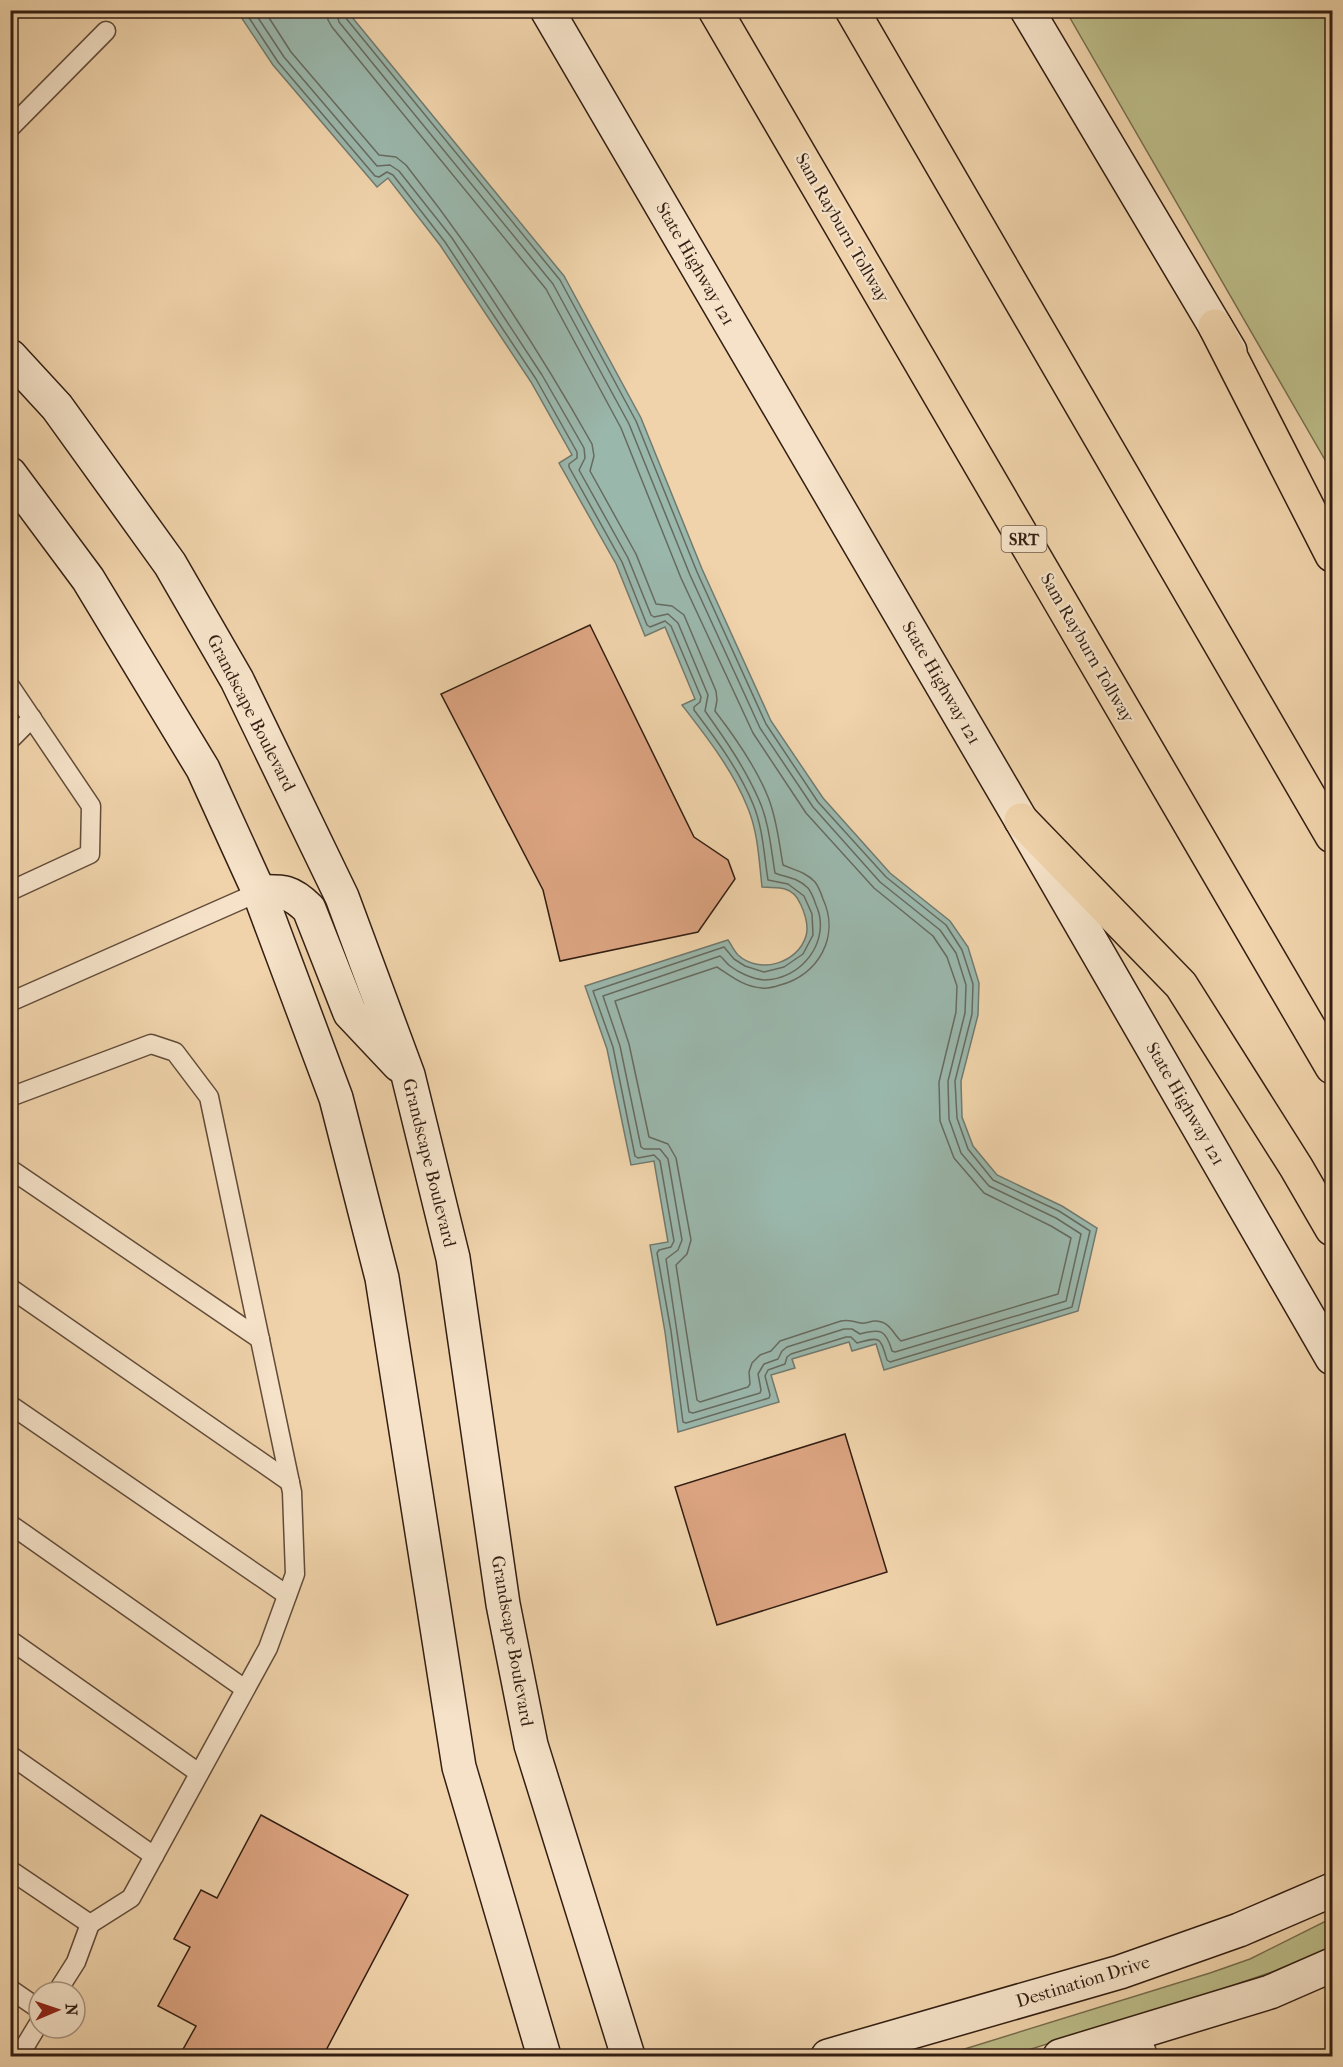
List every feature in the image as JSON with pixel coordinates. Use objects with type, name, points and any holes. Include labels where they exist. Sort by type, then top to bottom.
[{"type":"highway","name":"Sam Rayburn Tollway","points":[[715,10],[1332,1067]]},
{"type":"highway","points":[[852,10],[1332,836]]},
{"type":"highway","points":[[1215,326],[1332,555]]},
{"type":"highway","points":[[1021,820],[1181,985],[1296,1167],[1332,1229]]},
{"type":"street","name":"State Highway 121","points":[[547,10],[1021,820],[1332,1358]]},
{"type":"street","points":[[1027,10],[1332,526]]},
{"type":"street","name":"Grandscape Boulevard","points":[[10,356],[57,407],[170,564],[237,680],[342,897],[408,1075],[453,1258],[503,1604],[531,1745],[628,2056]]},
{"type":"street","points":[[10,474],[88,579],[203,769],[259,892],[336,1098],[382,1278],[459,1767],[544,2056]]},
{"type":"street","points":[[259,892],[281,891],[297,897],[309,909],[350,1013],[408,1075]]},
{"type":"street","name":"Destination Drive","points":[[828,2056],[1120,1972],[1239,1930],[1332,1890]]},
{"type":"street","points":[[1060,2056],[1144,2044],[1332,1965]]},
{"type":"lane","points":[[10,128],[106,31]]},
{"type":"lane","points":[[10,686],[91,806],[90,854],[10,891]]},
{"type":"lane","points":[[10,740],[32,718]]},
{"type":"lane","points":[[10,1002],[259,892]]},
{"type":"lane","points":[[10,1097],[150,1044],[175,1052],[209,1097],[292,1492],[295,1574],[268,1648],[131,1898],[90,1924],[76,1962],[65,1980]]},
{"type":"lane","points":[[10,1169],[260,1339]]},
{"type":"lane","points":[[10,1288],[290,1482]]},
{"type":"lane","points":[[10,1405],[287,1595]]},
{"type":"lane","points":[[10,1524],[245,1689]]},
{"type":"lane","points":[[10,1640],[199,1773]]},
{"type":"lane","points":[[10,1755],[154,1856]]},
{"type":"lane","points":[[10,1870],[90,1924]]},
{"type":"lane","points":[[10,1989],[27,2001]]},
{"type":"lane","points":[[18,2056],[28,2040]]},
{"type":"green space","points":[[1066,11],[1332,11],[1332,472]]},
{"type":"green space","points":[[1332,1918],[1332,1946],[1275,1971],[1009,2056],[942,2056],[1250,1959]]},
{"type":"water","points":[[237,11],[347,11],[564,276],[641,418],[702,569],[771,721],[823,798],[890,873],[950,921],[968,947],[979,983],[978,1015],[961,1081],[962,1117],[973,1146],[997,1175],[1062,1206],[1097,1228],[1078,1311],[884,1370],[876,1344],[852,1351],[849,1342],[792,1359],[795,1368],[771,1375],[779,1402],[678,1432],[665,1332],[650,1245],[668,1242],[654,1161],[631,1165],[607,1049],[585,986],[728,940],[738,955],[747,961],[767,965],[777,963],[787,959],[802,945],[807,932],[805,916],[795,895],[790,891],[783,888],[762,887],[754,825],[741,792],[718,753],[682,705],[695,699],[665,627],[645,636],[616,564],[559,463],[572,455],[531,382],[440,245],[388,178],[377,187],[273,65]]},
{"type":"building","points":[[590,625],[694,837],[728,860],[735,879],[698,932],[560,961],[543,890],[441,694]]},
{"type":"building","points":[[845,1434],[887,1572],[717,1625],[675,1487]]},
{"type":"building","points":[[261,1815],[408,1895],[323,2056],[248,2056],[241,2053],[240,2056],[188,2056],[181,2053],[196,2026],[158,2006],[190,1947],[174,1939],[201,1890],[217,1898]]}]
